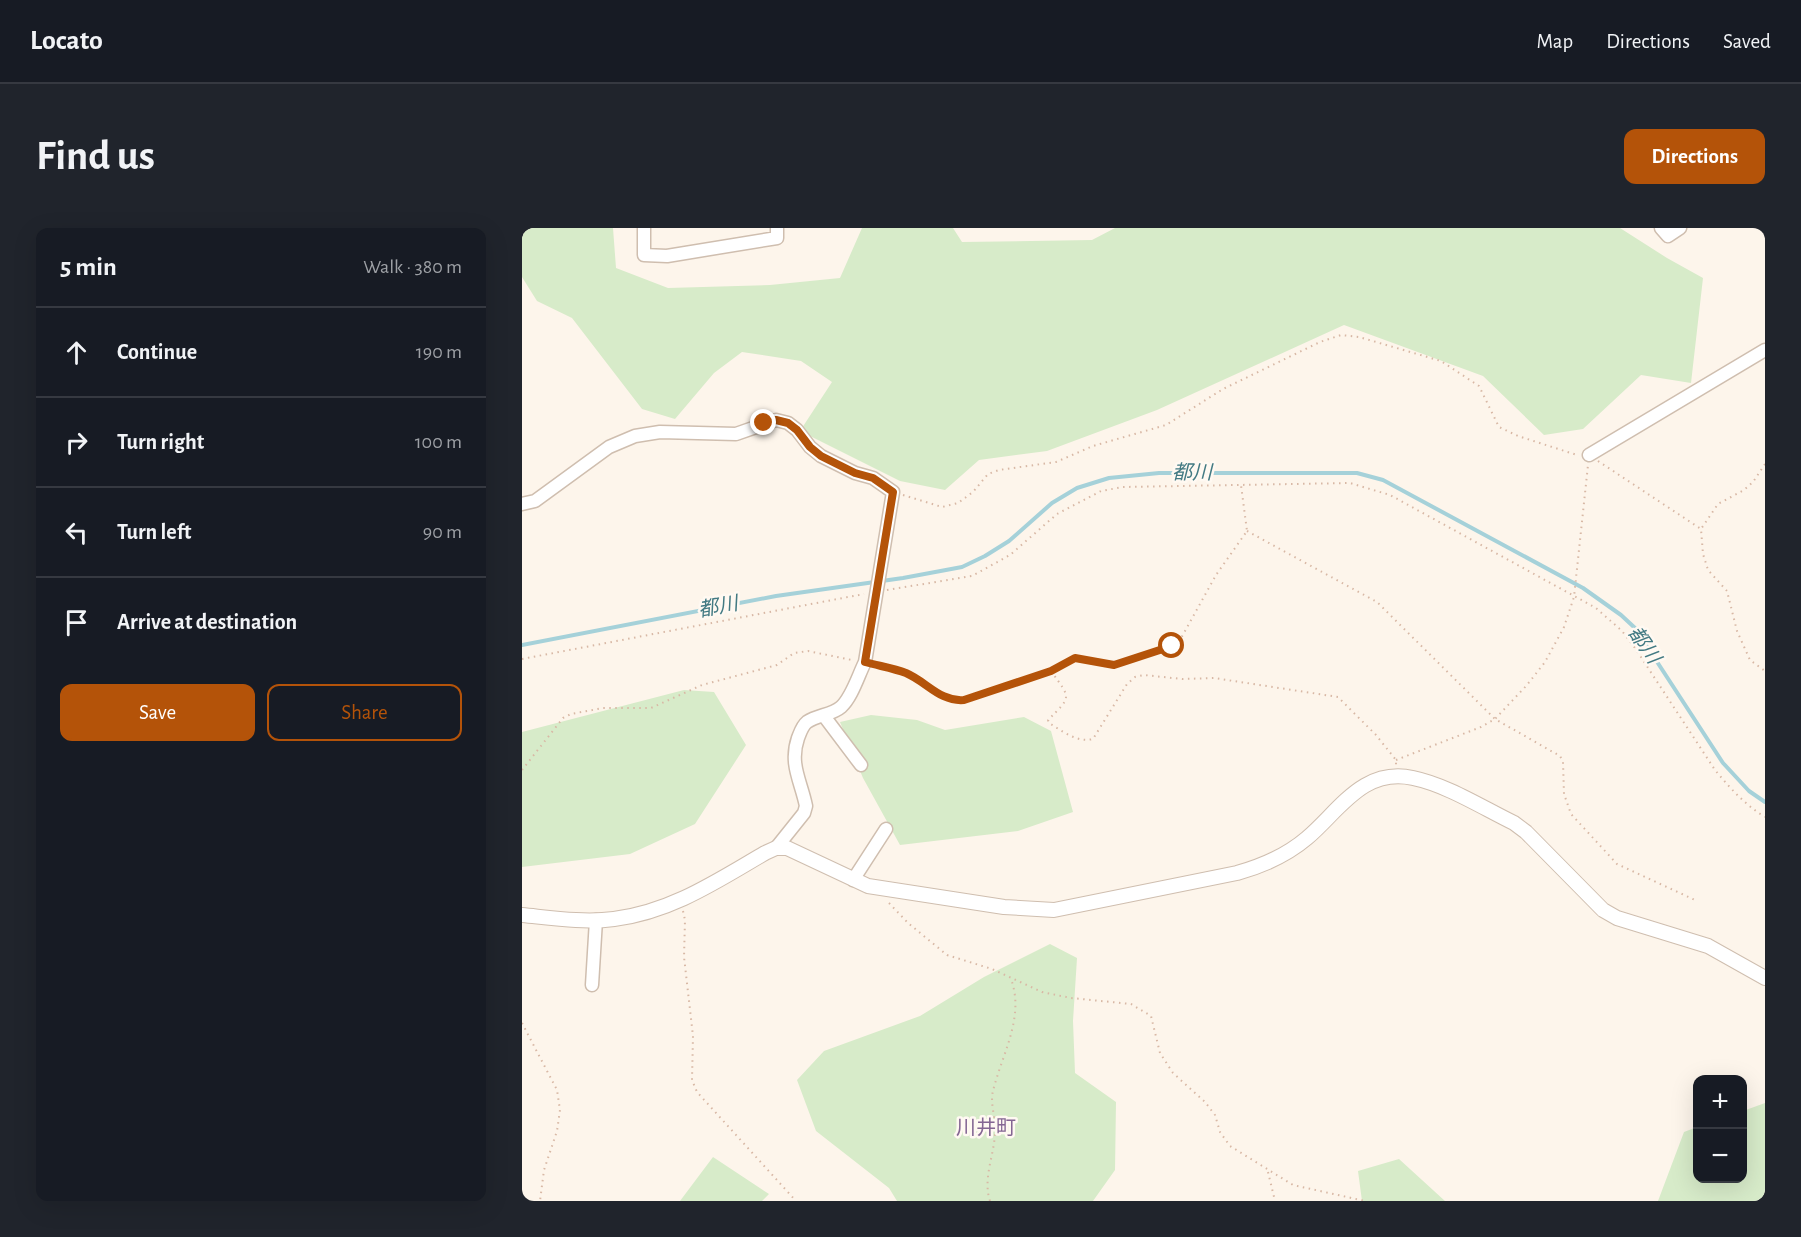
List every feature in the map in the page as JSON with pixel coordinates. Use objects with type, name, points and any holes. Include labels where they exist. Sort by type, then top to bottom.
[{"type":"street","points":[[644,228],[644,255],[668,256],[777,238],[777,228]]},
{"type":"street","points":[[1661,228],[1668,236],[1680,228]]},
{"type":"street","points":[[1589,455],[1765,350]]},
{"type":"street","points":[[522,504],[536,501],[609,447],[635,436],[660,432],[736,434],[776,420],[788,423],[797,430],[810,447],[821,456],[855,473],[873,478],[893,492],[865,662],[850,698],[839,709],[806,722],[801,730],[794,751],[794,759],[806,806],[804,813],[776,848]]},
{"type":"street","points":[[824,716],[861,765]]},
{"type":"street","points":[[522,915],[596,920],[654,911],[693,896],[765,852],[776,848],[787,849],[868,886],[1004,907],[1054,910],[1237,873],[1261,866],[1278,858],[1306,839],[1349,795],[1366,785],[1395,776],[1412,777],[1431,783],[1514,823],[1527,832],[1603,910],[1617,918],[1708,946],[1765,978]]},
{"type":"street","points":[[853,880],[886,829]]},
{"type":"street","points":[[592,986],[596,920]]},
{"type":"path","points":[[893,492],[942,507],[958,503],[973,492],[988,474],[999,470],[1056,462],[1093,446],[1166,425],[1223,389],[1320,342],[1341,335],[1441,361],[1479,386],[1499,427],[1518,436],[1575,455],[1589,455],[1701,529]]},
{"type":"path","points":[[1051,671],[1066,692],[1067,698],[1048,720],[1049,723],[1069,735],[1087,740],[1093,739],[1127,684],[1135,677],[1143,675],[1182,679],[1214,678],[1338,697],[1376,735],[1396,760],[1481,727],[1495,719],[1527,686],[1545,662],[1564,627],[1574,597],[1589,455]]},
{"type":"path","points":[[1765,464],[1753,482],[1744,490],[1718,504],[1701,529],[1703,554],[1708,570],[1727,591],[1737,631],[1750,660],[1765,671]]},
{"type":"path","points":[[522,659],[972,576],[1010,555],[1057,514],[1101,491],[1123,487],[1350,483],[1390,495],[1596,608],[1622,631],[1635,648],[1715,770],[1731,789],[1765,817]]},
{"type":"path","points":[[522,770],[563,718],[571,714],[603,708],[651,708],[702,685],[777,665],[794,653],[808,651],[865,662],[907,674],[945,698],[955,701],[1051,671],[1075,658],[1114,665],[1172,646],[1180,640],[1216,575],[1246,531],[1241,485]]},
{"type":"path","points":[[1246,531],[1377,602],[1495,719],[1560,756],[1563,762],[1564,794],[1571,814],[1617,864],[1695,900]]},
{"type":"path","points":[[882,888],[885,898],[908,923],[947,955],[992,969],[1042,992],[1131,1004],[1150,1016],[1160,1053],[1173,1072],[1205,1102],[1215,1115],[1220,1132],[1230,1146],[1293,1185],[1365,1201]]},
{"type":"path","points":[[679,901],[685,920],[684,957],[693,1036],[692,1080],[697,1092],[796,1201]]},
{"type":"path","points":[[990,1201],[987,1187],[996,1130],[992,1093],[1010,1038],[1016,1009],[1015,991],[1010,978]]},
{"type":"path","points":[[522,1023],[557,1090],[560,1110],[557,1131],[544,1170],[540,1201]]},
{"type":"path","points":[[1268,1171],[1275,1201]]},
{"type":"green space","points":[[522,228],[613,228],[616,268],[668,288],[770,285],[840,278],[862,228],[953,228],[962,242],[1092,240],[1115,228],[1620,228],[1703,278],[1691,383],[1641,375],[1583,429],[1544,435],[1483,376],[1344,325],[1157,410],[1047,451],[979,460],[945,490],[900,481],[800,431],[832,382],[801,361],[742,352],[714,373],[675,419],[642,409],[572,318],[537,301],[522,277]]},
{"type":"green space","points":[[684,690],[714,692],[746,745],[695,824],[630,854],[522,867],[522,732]]},
{"type":"green space","points":[[871,715],[917,720],[945,730],[1024,717],[1051,731],[1073,812],[1018,831],[900,845],[863,778],[840,722]]},
{"type":"green space","points":[[1050,944],[1077,958],[1073,1021],[1075,1073],[1116,1102],[1115,1170],[1093,1201],[897,1201],[889,1188],[816,1131],[797,1080],[824,1051],[920,1016],[984,977]]},
{"type":"green space","points":[[1765,1103],[1765,1201],[1658,1201],[1684,1132],[1693,1129],[1693,1183],[1747,1183],[1747,1110]]},
{"type":"green space","points":[[713,1157],[769,1194],[762,1201],[680,1201]]},
{"type":"green space","points":[[1399,1159],[1445,1201],[1362,1201],[1358,1171]]},
{"type":"waterway","name":"都川","points":[[522,645],[776,596],[962,567],[1009,541],[1052,503],[1077,488],[1109,478],[1159,473],[1357,473],[1383,480],[1583,588],[1621,615],[1635,628],[1723,763],[1749,791],[1765,802]]},
{"type":"district","name":"川井町","points":[[986,1128]]},
{"type":"route","points":[[764,423],[776,420],[788,423],[821,456],[855,473],[873,478],[893,492],[865,662],[907,674],[945,698],[955,701],[1051,671],[1075,658],[1103,665],[1114,665],[1172,646]]}]
